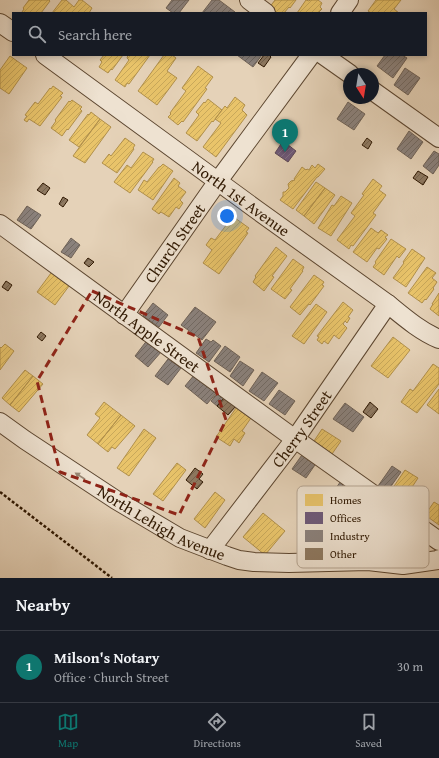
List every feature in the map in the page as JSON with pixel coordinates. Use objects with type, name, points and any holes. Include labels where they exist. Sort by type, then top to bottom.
[{"type":"street","points":[[249,0],[265,12]]},
{"type":"street","points":[[341,12],[349,0]]},
{"type":"street","points":[[0,23],[12,31]]},
{"type":"street","name":"North 1st Avenue","points":[[46,56],[407,319],[439,339]]},
{"type":"street","name":"Church Street","points":[[124,315],[218,181],[310,56]]},
{"type":"street","points":[[324,56],[343,69]]},
{"type":"street","points":[[379,95],[439,138]]},
{"type":"street","name":"North Apple Street","points":[[0,224],[361,486]]},
{"type":"street","name":"Cherry Street","points":[[210,550],[295,439],[388,304]]},
{"type":"street","name":"North Lehigh Avenue","points":[[0,422],[116,500],[180,538],[239,560],[254,562],[297,563]]},
{"type":"street","name":"North Apple Street","points":[[429,534],[439,541]]},
{"type":"street","name":"North Lehigh Avenue","points":[[429,561],[439,559]]},
{"type":"path","points":[[0,492],[112,578]]},
{"type":"highlighted area","points":[[92,291],[198,337],[226,420],[179,515],[60,472],[37,381]]},
{"type":"building: Homes","points":[[29,0],[50,1],[42,12],[22,12],[24,9],[23,8]]},
{"type":"building: Homes","points":[[62,0],[66,0],[74,7],[79,0],[82,0],[92,8],[90,12],[53,12]]},
{"type":"building: Homes","points":[[275,0],[296,0],[285,12],[274,12],[269,8]]},
{"type":"building: Homes","points":[[306,0],[318,0],[322,3],[320,7],[322,9],[319,12],[298,12]]},
{"type":"building: Homes","points":[[376,0],[401,0],[394,9],[398,12],[368,11]]},
{"type":"building: Homes","points":[[10,56],[27,68],[9,94],[0,88],[0,70]]},
{"type":"building: Homes","points":[[103,56],[122,56],[108,73],[99,67],[102,62],[100,60]]},
{"type":"building: Homes","points":[[128,56],[149,56],[129,84],[127,83],[125,87],[115,80],[129,60],[127,58]]},
{"type":"building: Homes","points":[[163,56],[173,56],[176,58],[167,71],[177,78],[157,105],[138,91]]},
{"type":"building: Homes","points":[[198,66],[213,77],[205,88],[207,89],[183,122],[182,121],[178,125],[168,117],[186,91],[182,88]]},
{"type":"building: Homes","points":[[53,86],[63,93],[60,96],[62,97],[40,126],[29,119],[27,122],[24,120],[27,116],[25,115],[35,102],[38,104]]},
{"type":"building: Homes","points":[[235,97],[245,105],[242,110],[247,115],[216,157],[203,147],[221,123],[215,119],[225,106],[227,108]]},
{"type":"building: Homes","points":[[208,99],[222,110],[197,141],[186,133],[199,115],[196,112]]},
{"type":"building: Homes","points":[[72,100],[82,107],[80,109],[82,111],[62,136],[51,128],[69,101],[70,102]]},
{"type":"building: Homes","points":[[91,112],[100,119],[79,147],[69,140]]},
{"type":"building: Homes","points":[[100,119],[111,127],[85,163],[73,156]]},
{"type":"building: Homes","points":[[125,138],[135,145],[133,148],[134,149],[117,173],[102,163],[109,154],[111,156]]},
{"type":"building: Homes","points":[[143,152],[154,159],[130,193],[114,182],[127,165],[131,168]]},
{"type":"building: Homes","points":[[163,164],[173,171],[153,200],[138,190],[144,180],[147,182]]},
{"type":"building: Homes","points":[[318,164],[325,169],[317,177],[293,209],[280,200],[283,196],[283,192],[289,188],[288,184],[295,180],[294,179],[302,167],[309,170],[312,165],[315,168]]},
{"type":"building: Homes","points":[[174,178],[180,183],[178,186],[186,192],[180,200],[183,203],[179,209],[176,207],[169,217],[161,212],[159,214],[152,209]]},
{"type":"building: Homes","points":[[373,179],[382,186],[379,190],[386,195],[373,213],[376,215],[353,246],[351,245],[349,249],[337,240],[355,216],[351,213]]},
{"type":"building: Homes","points":[[316,182],[325,188],[304,216],[296,210]]},
{"type":"building: Homes","points":[[325,188],[335,195],[314,224],[304,216]]},
{"type":"building: Homes","points":[[341,196],[352,203],[331,236],[318,228],[332,205],[334,206]]},
{"type":"building: Homes","points":[[235,218],[249,228],[246,232],[248,233],[219,274],[203,263],[212,250],[206,245],[211,238],[215,240],[230,220],[232,221]]},
{"type":"building: Homes","points":[[371,228],[378,233],[381,230],[388,235],[385,237],[387,239],[379,249],[377,248],[367,262],[353,252]]},
{"type":"building: Homes","points":[[391,239],[406,249],[399,258],[397,256],[384,275],[373,267]]},
{"type":"building: Homes","points":[[276,247],[287,256],[272,276],[274,277],[264,291],[253,282],[256,277],[255,276]]},
{"type":"building: Homes","points":[[412,249],[425,258],[406,287],[393,278]]},
{"type":"building: Homes","points":[[293,259],[304,267],[303,271],[290,289],[292,290],[285,299],[271,289]]},
{"type":"building: Homes","points":[[427,267],[436,273],[432,278],[437,282],[433,288],[434,289],[422,303],[408,293]]},
{"type":"building: Homes","points":[[54,269],[72,282],[55,305],[37,292]]},
{"type":"building: Homes","points":[[314,275],[324,282],[322,285],[324,286],[310,305],[309,304],[300,315],[290,307]]},
{"type":"building: Homes","points":[[439,293],[439,316],[430,309]]},
{"type":"building: Homes","points":[[343,302],[353,310],[348,317],[350,318],[347,323],[345,321],[343,324],[347,328],[339,339],[334,335],[328,344],[324,341],[322,344],[317,340],[319,337],[317,336]]},
{"type":"building: Homes","points":[[316,304],[327,312],[304,344],[292,336]]},
{"type":"building: Homes","points":[[393,337],[410,350],[388,378],[371,366]]},
{"type":"building: Homes","points":[[5,344],[14,351],[0,370],[0,347],[1,348]]},
{"type":"building: Homes","points":[[433,364],[439,368],[439,384],[417,413],[401,402],[410,389],[413,391]]},
{"type":"building: Homes","points":[[25,370],[33,376],[10,405],[2,398]]},
{"type":"building: Homes","points":[[33,376],[43,384],[19,412],[10,405]]},
{"type":"building: Homes","points":[[439,389],[439,414],[427,405]]},
{"type":"building: Homes","points":[[104,402],[121,415],[98,444],[87,435],[100,418],[95,414]]},
{"type":"building: Homes","points":[[236,408],[251,418],[242,431],[245,433],[239,443],[234,439],[230,446],[216,437]]},
{"type":"building: Homes","points":[[121,415],[135,426],[115,449],[112,447],[108,452],[98,444]]},
{"type":"building: Homes","points":[[144,429],[156,438],[129,476],[117,468]]},
{"type":"building: Homes","points":[[322,429],[341,441],[332,454],[314,441]]},
{"type":"building: Homes","points":[[177,463],[186,470],[163,501],[153,494]]},
{"type":"building: Homes","points":[[405,470],[418,478],[413,486],[394,486]]},
{"type":"building: Homes","points":[[215,492],[225,500],[205,528],[194,519]]},
{"type":"building: Homes","points":[[434,502],[439,505],[439,525],[429,518],[429,509]]},
{"type":"building: Homes","points":[[263,513],[285,531],[265,555],[243,537]]},
{"type":"building: Offices","points":[[283,141],[296,151],[288,162],[275,153]]},
{"type":"building: Industry","points":[[172,0],[189,0],[180,12],[172,12],[166,8]]},
{"type":"building: Industry","points":[[212,0],[219,0],[235,12],[203,12]]},
{"type":"building: Industry","points":[[238,56],[261,56],[253,67]]},
{"type":"building: Industry","points":[[384,56],[404,56],[407,58],[393,78],[377,66]]},
{"type":"building: Industry","points":[[405,68],[420,78],[408,95],[394,85]]},
{"type":"building: Industry","points":[[347,104],[351,104],[365,114],[354,130],[337,119]]},
{"type":"building: Industry","points":[[409,131],[423,142],[411,159],[397,149]]},
{"type":"building: Industry","points":[[434,151],[439,154],[439,165],[433,174],[423,166]]},
{"type":"building: Industry","points":[[27,206],[41,215],[31,229],[17,220]]},
{"type":"building: Industry","points":[[71,238],[80,245],[71,258],[61,252]]},
{"type":"building: Industry","points":[[153,303],[168,315],[159,327],[143,316]]},
{"type":"building: Industry","points":[[195,307],[216,322],[202,340],[181,325]]},
{"type":"building: Industry","points":[[148,339],[162,351],[148,367],[135,356]]},
{"type":"building: Industry","points":[[206,339],[211,342],[213,340],[221,346],[209,362],[196,353]]},
{"type":"building: Industry","points":[[225,346],[240,357],[230,372],[214,361]]},
{"type":"building: Industry","points":[[168,359],[181,368],[168,385],[155,376]]},
{"type":"building: Industry","points":[[240,361],[254,370],[243,386],[230,376]]},
{"type":"building: Industry","points":[[262,372],[278,383],[264,401],[249,391]]},
{"type":"building: Industry","points":[[195,374],[217,392],[207,404],[185,386]]},
{"type":"building: Industry","points":[[279,390],[295,401],[285,415],[269,404]]},
{"type":"building: Industry","points":[[218,392],[225,397],[217,406],[211,401]]},
{"type":"building: Industry","points":[[345,403],[364,417],[353,432],[333,419]]},
{"type":"building: Industry","points":[[304,452],[317,462],[306,478],[292,469]]},
{"type":"building: Industry","points":[[392,466],[401,472],[391,486],[378,486]]},
{"type":"building: Industry","points":[[341,481],[347,486],[337,486]]},
{"type":"building: Other","points":[[263,56],[271,57],[264,67],[258,63]]},
{"type":"building: Other","points":[[367,138],[372,142],[368,149],[362,145]]},
{"type":"building: Other","points":[[418,171],[428,177],[423,185],[413,178]]},
{"type":"building: Other","points":[[43,183],[50,188],[45,195],[37,190]]},
{"type":"building: Other","points":[[63,197],[68,200],[63,207],[59,204]]},
{"type":"building: Other","points":[[88,258],[94,262],[89,267],[84,263]]},
{"type":"building: Other","points":[[6,281],[12,285],[8,291],[2,287]]},
{"type":"building: Other","points":[[41,332],[46,336],[42,341],[37,337]]},
{"type":"building: Other","points":[[225,397],[236,406],[228,415],[217,406]]},
{"type":"building: Other","points":[[370,402],[378,409],[371,418],[363,412]]},
{"type":"building: Other","points":[[195,468],[203,474],[199,479],[203,482],[197,489],[186,480]]},
{"type":"place","name":"Milson's Notary","points":[[285,152]]}]
